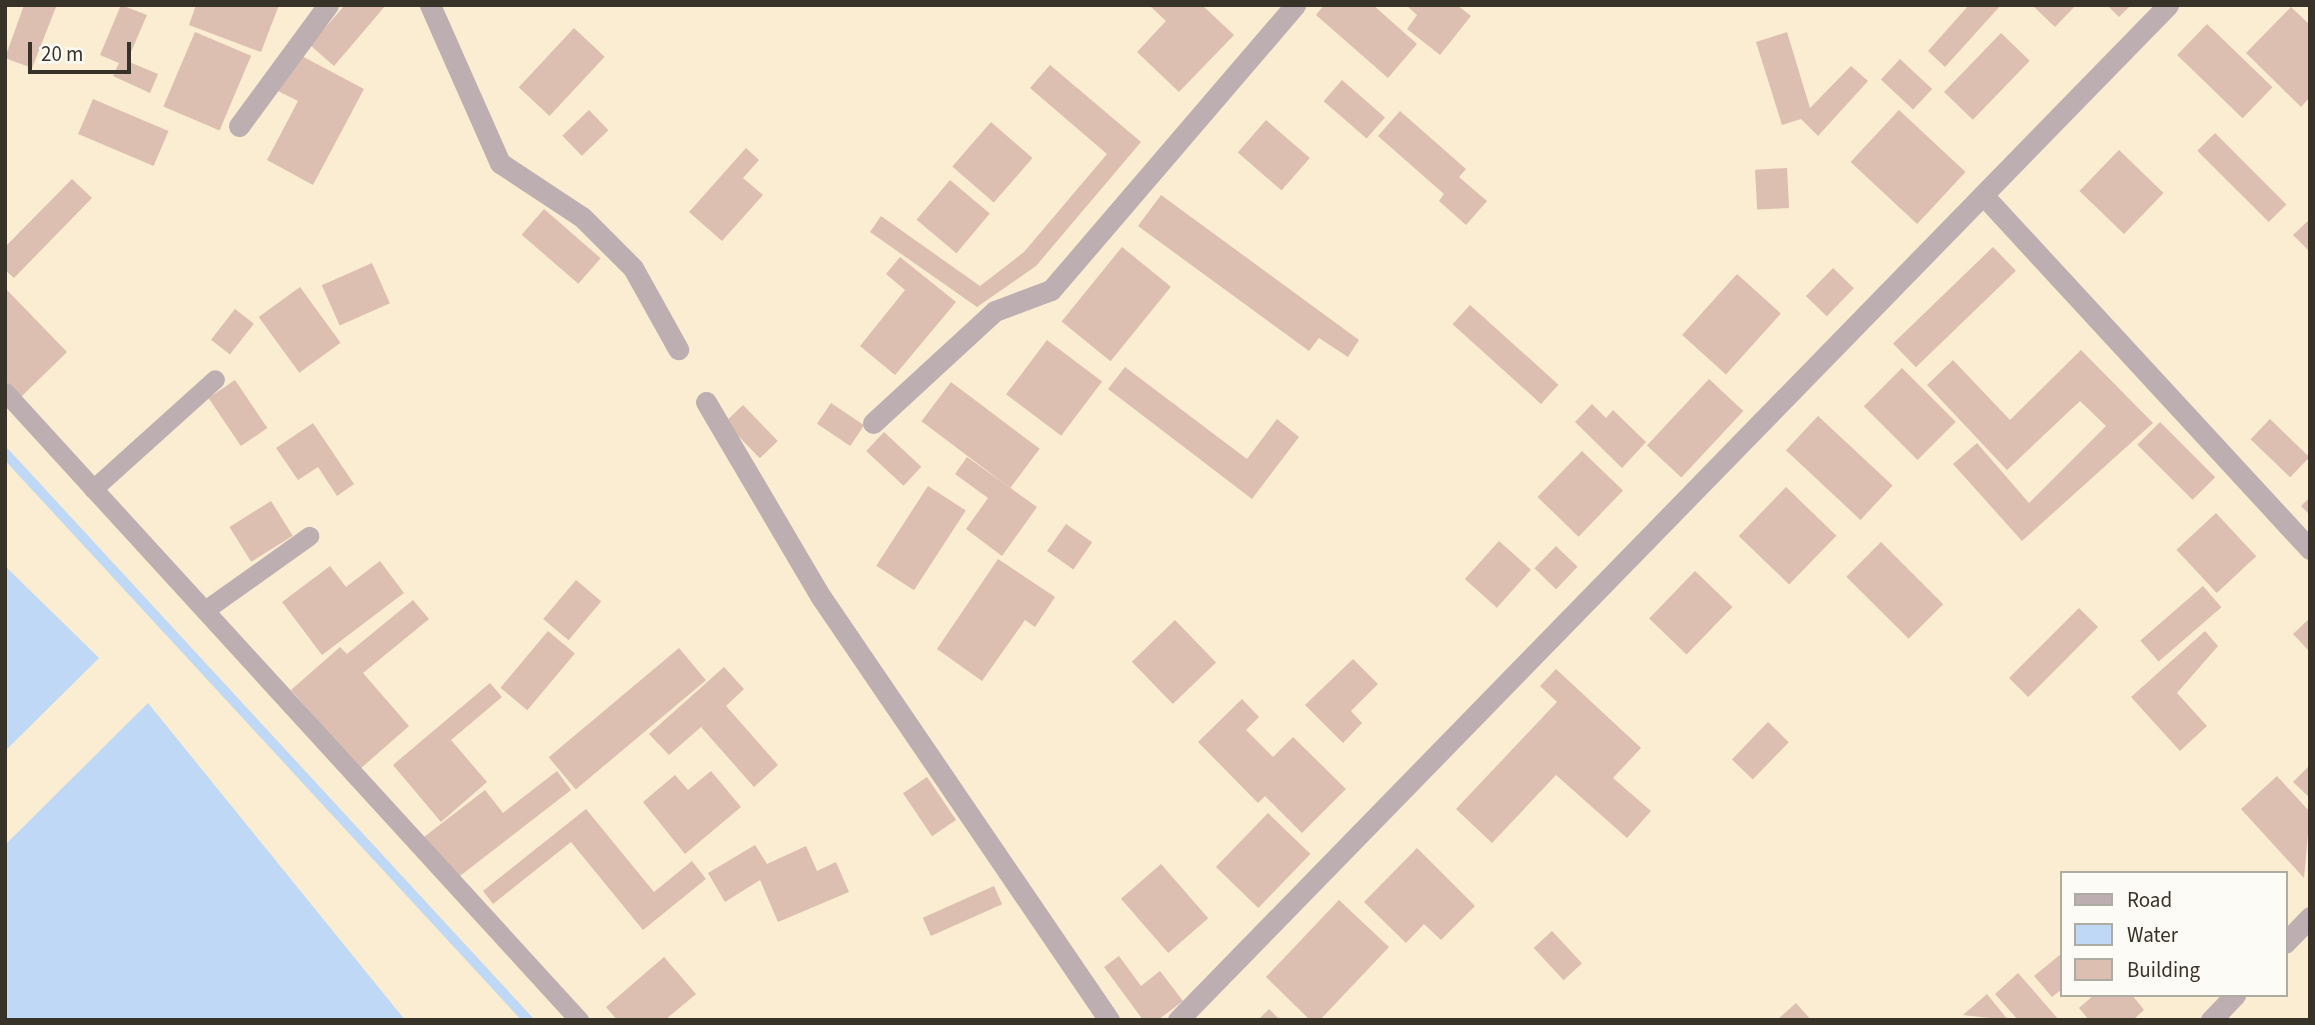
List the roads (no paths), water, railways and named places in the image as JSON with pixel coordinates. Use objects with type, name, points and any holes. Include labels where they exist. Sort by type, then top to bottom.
[{"type":"street","points":[[239,126],[328,5]]},
{"type":"street","points":[[430,5],[500,163],[582,217],[633,268],[678,349]]},
{"type":"street","points":[[873,423],[995,311],[1051,290],[1295,5]]},
{"type":"street","points":[[1178,1020],[2168,5]]},
{"type":"street","points":[[1984,196],[2310,548]]},
{"type":"street","points":[[706,402],[821,597],[1110,1020]]},
{"type":"street","points":[[2287,941],[2310,917]]},
{"type":"street","points":[[2211,1020],[2233,997]]},
{"type":"lane","points":[[93,489],[215,379]]},
{"type":"lane","points":[[5,392],[579,1020]]},
{"type":"lane","points":[[205,610],[309,536]]},
{"type":"water","points":[[5,566],[99,658],[5,751]]},
{"type":"water","points":[[148,703],[405,1020],[5,1020],[5,845]]},
{"type":"waterway","points":[[5,453],[528,1020]]}]
